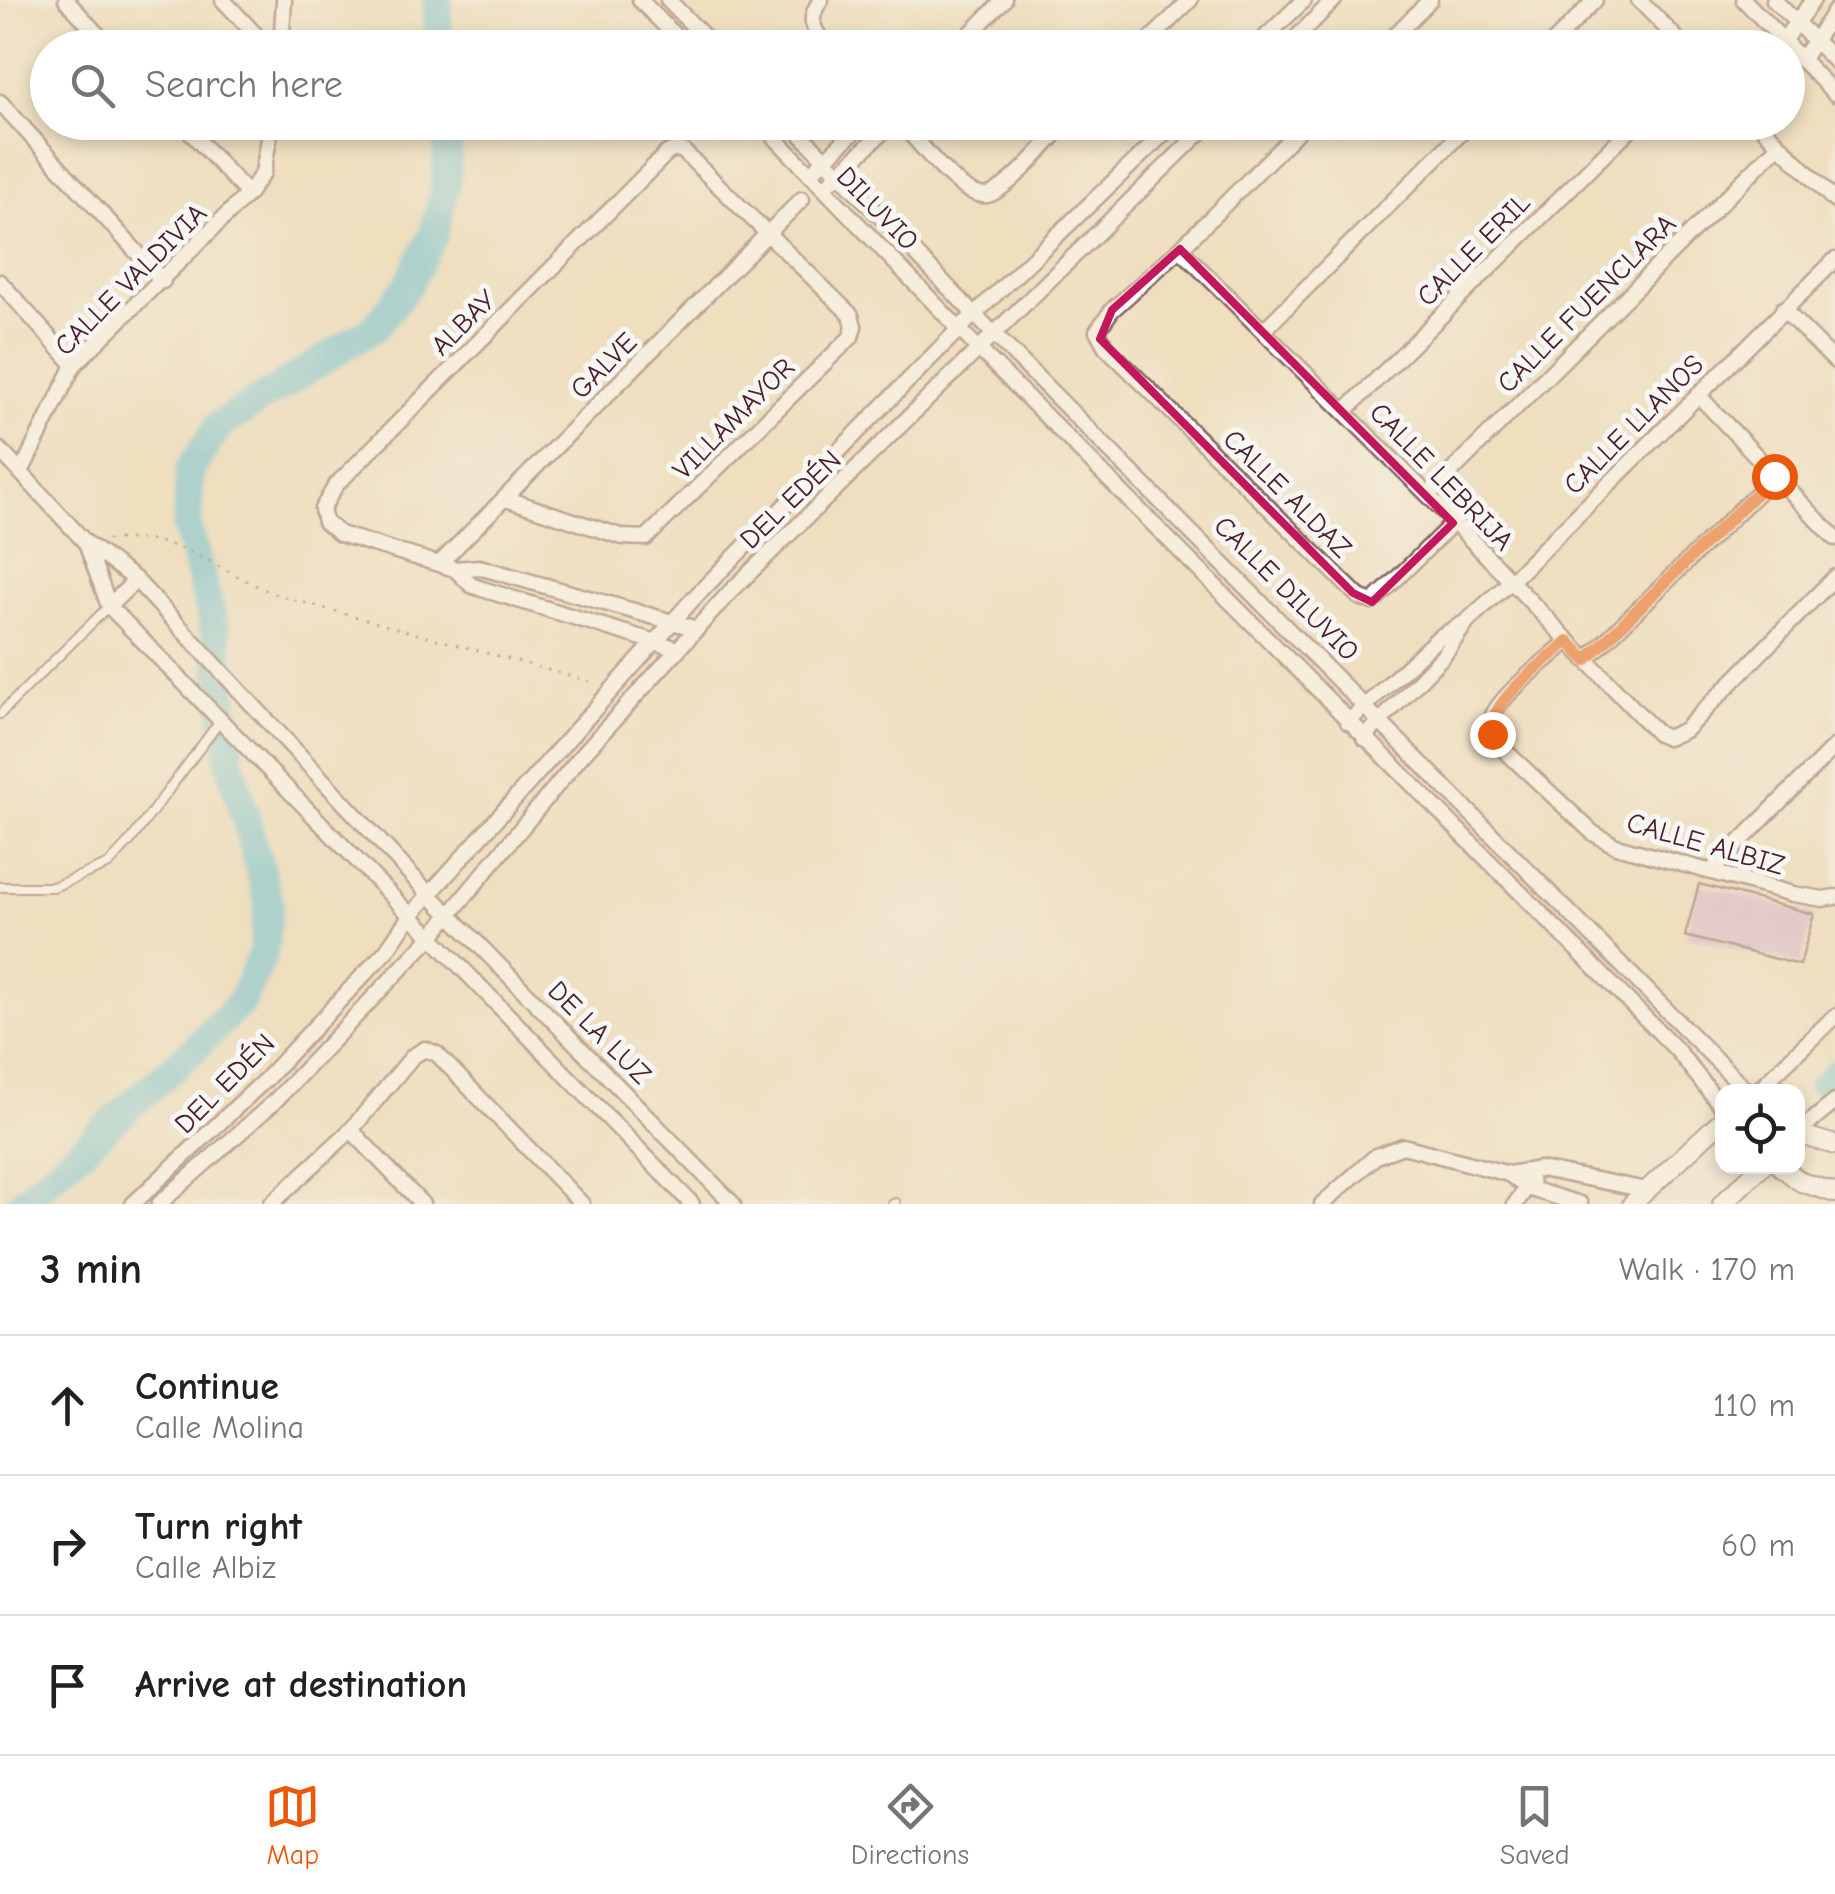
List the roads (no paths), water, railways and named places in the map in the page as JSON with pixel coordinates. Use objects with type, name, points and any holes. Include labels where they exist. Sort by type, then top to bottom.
[{"type":"street","points":[[66,0],[94,30]]},
{"type":"street","points":[[223,0],[251,30]]},
{"type":"street","points":[[282,30],[284,0]]},
{"type":"street","points":[[640,0],[669,30]]},
{"type":"street","points":[[668,0],[697,30]]},
{"type":"street","points":[[814,30],[812,16],[821,0]]},
{"type":"street","points":[[974,30],[1004,0]]},
{"type":"street","points":[[1160,30],[1190,0]]},
{"type":"street","points":[[1273,30],[1304,0]]},
{"type":"street","points":[[1304,30],[1334,0]]},
{"type":"street","points":[[1400,30],[1430,0]]},
{"type":"street","points":[[1566,30],[1596,0]]},
{"type":"street","points":[[1640,0],[1669,30]]},
{"type":"street","points":[[1744,0],[1772,30]]},
{"type":"street","points":[[1774,0],[1804,30]]},
{"type":"street","points":[[1793,30],[1813,0]]},
{"type":"street","points":[[1805,55],[1835,11]]},
{"type":"street","points":[[1805,31],[1835,61]]},
{"type":"street","points":[[1805,64],[1835,94]]},
{"type":"street","points":[[0,102],[30,135]]},
{"type":"street","points":[[34,140],[162,281]]},
{"type":"street","points":[[198,140],[248,194]]},
{"type":"street","name":"CALLE VALDIVIA","points":[[21,472],[74,365],[248,194],[262,173],[268,140]]},
{"type":"street","name":"DILUVIO","points":[[777,140],[958,329],[1676,1049],[1715,1099]]},
{"type":"street","name":"CALLE DILUVIO","points":[[806,140],[1740,1084]]},
{"type":"street","points":[[810,174],[845,140]]},
{"type":"street","points":[[824,188],[874,140]]},
{"type":"street","points":[[918,140],[958,184],[974,194],[991,194],[1048,140]]},
{"type":"street","name":"DEL EDÉN","points":[[134,1204],[265,1080],[386,951],[410,916],[673,622],[958,329],[1157,140]]},
{"type":"street","name":"DEL EDÉN","points":[[158,1204],[274,1103],[431,937],[582,755],[730,592],[1192,140]]},
{"type":"street","points":[[1180,248],[1289,140]]},
{"type":"street","points":[[1264,330],[1454,140]]},
{"type":"street","name":"CALLE ERIL","points":[[1345,411],[1619,140]]},
{"type":"street","points":[[1774,140],[1835,201]]},
{"type":"street","name":"CALLE FUENCLARA","points":[[1428,495],[1779,146]]},
{"type":"street","name":"ALBAY","points":[[697,628],[479,567],[456,569],[439,564],[340,534],[322,516],[326,498],[667,153],[675,148],[683,151],[763,230]]},
{"type":"street","name":"GALVE","points":[[439,564],[763,230],[802,199]]},
{"type":"street","name":"VILLAMAYOR","points":[[506,499],[623,538],[646,538],[850,337],[854,326],[851,316],[763,230]]},
{"type":"street","name":"CALLE LEBRIJA","points":[[1180,248],[1428,495],[1649,727],[1667,738],[1684,730],[1835,577]]},
{"type":"street","name":"CALLE ALDAZ","points":[[1180,248],[1112,310],[1097,331],[1106,347],[1359,598],[1372,602],[1454,523]]},
{"type":"street","name":"CALLE LLANOS","points":[[1466,622],[1835,260]]},
{"type":"street","points":[[0,282],[74,365]]},
{"type":"street","points":[[1783,309],[1835,362]]},
{"type":"street","points":[[1698,395],[1835,538]]},
{"type":"street","points":[[0,450],[86,542],[109,606],[136,580]]},
{"type":"street","points":[[1586,660],[1774,476]]},
{"type":"street","name":"DE LA LUZ","points":[[86,542],[136,580],[430,896],[733,1204]]},
{"type":"street","name":"ALBAY","points":[[456,569],[482,589],[678,649]]},
{"type":"street","name":"DE LA LUZ","points":[[109,606],[692,1204]]},
{"type":"street","points":[[1348,722],[1438,638],[1466,622]]},
{"type":"street","points":[[1364,738],[1444,654],[1466,622]]},
{"type":"street","name":"CALLE ALBIZ","points":[[1568,641],[1498,707],[1490,725],[1495,740],[1604,840],[1813,898],[1835,897]]},
{"type":"street","points":[[1711,871],[1835,746]]},
{"type":"street","points":[[1764,1084],[1835,1016]]},
{"type":"street","points":[[271,1204],[351,1130],[413,1056],[425,1049],[437,1054],[582,1204]]},
{"type":"street","points":[[1805,1127],[1835,1102]]},
{"type":"street","points":[[1632,1204],[1715,1126]]},
{"type":"street","points":[[351,1130],[422,1204]]},
{"type":"street","points":[[1805,1135],[1835,1144]]},
{"type":"street","points":[[1322,1204],[1376,1156],[1404,1146],[1510,1174],[1540,1169],[1646,1190]]},
{"type":"street","points":[[1515,1204],[1540,1169]]},
{"type":"street","points":[[1510,1174],[1527,1188],[1580,1204]]},
{"type":"street","points":[[1722,1204],[1754,1174]]},
{"type":"street","points":[[1790,1174],[1835,1194]]},
{"type":"lane","points":[[0,714],[109,606]]},
{"type":"lane","points":[[0,887],[53,887],[109,864],[220,721]]},
{"type":"waterway","points":[[437,0],[438,30]]},
{"type":"waterway","points":[[20,1204],[191,1052],[241,1002],[263,953],[269,903],[230,762],[216,633],[187,526],[190,470],[218,426],[374,328],[408,285],[433,236],[446,183],[448,140]]},
{"type":"waterway","points":[[1816,1086],[1835,1067]]}]
